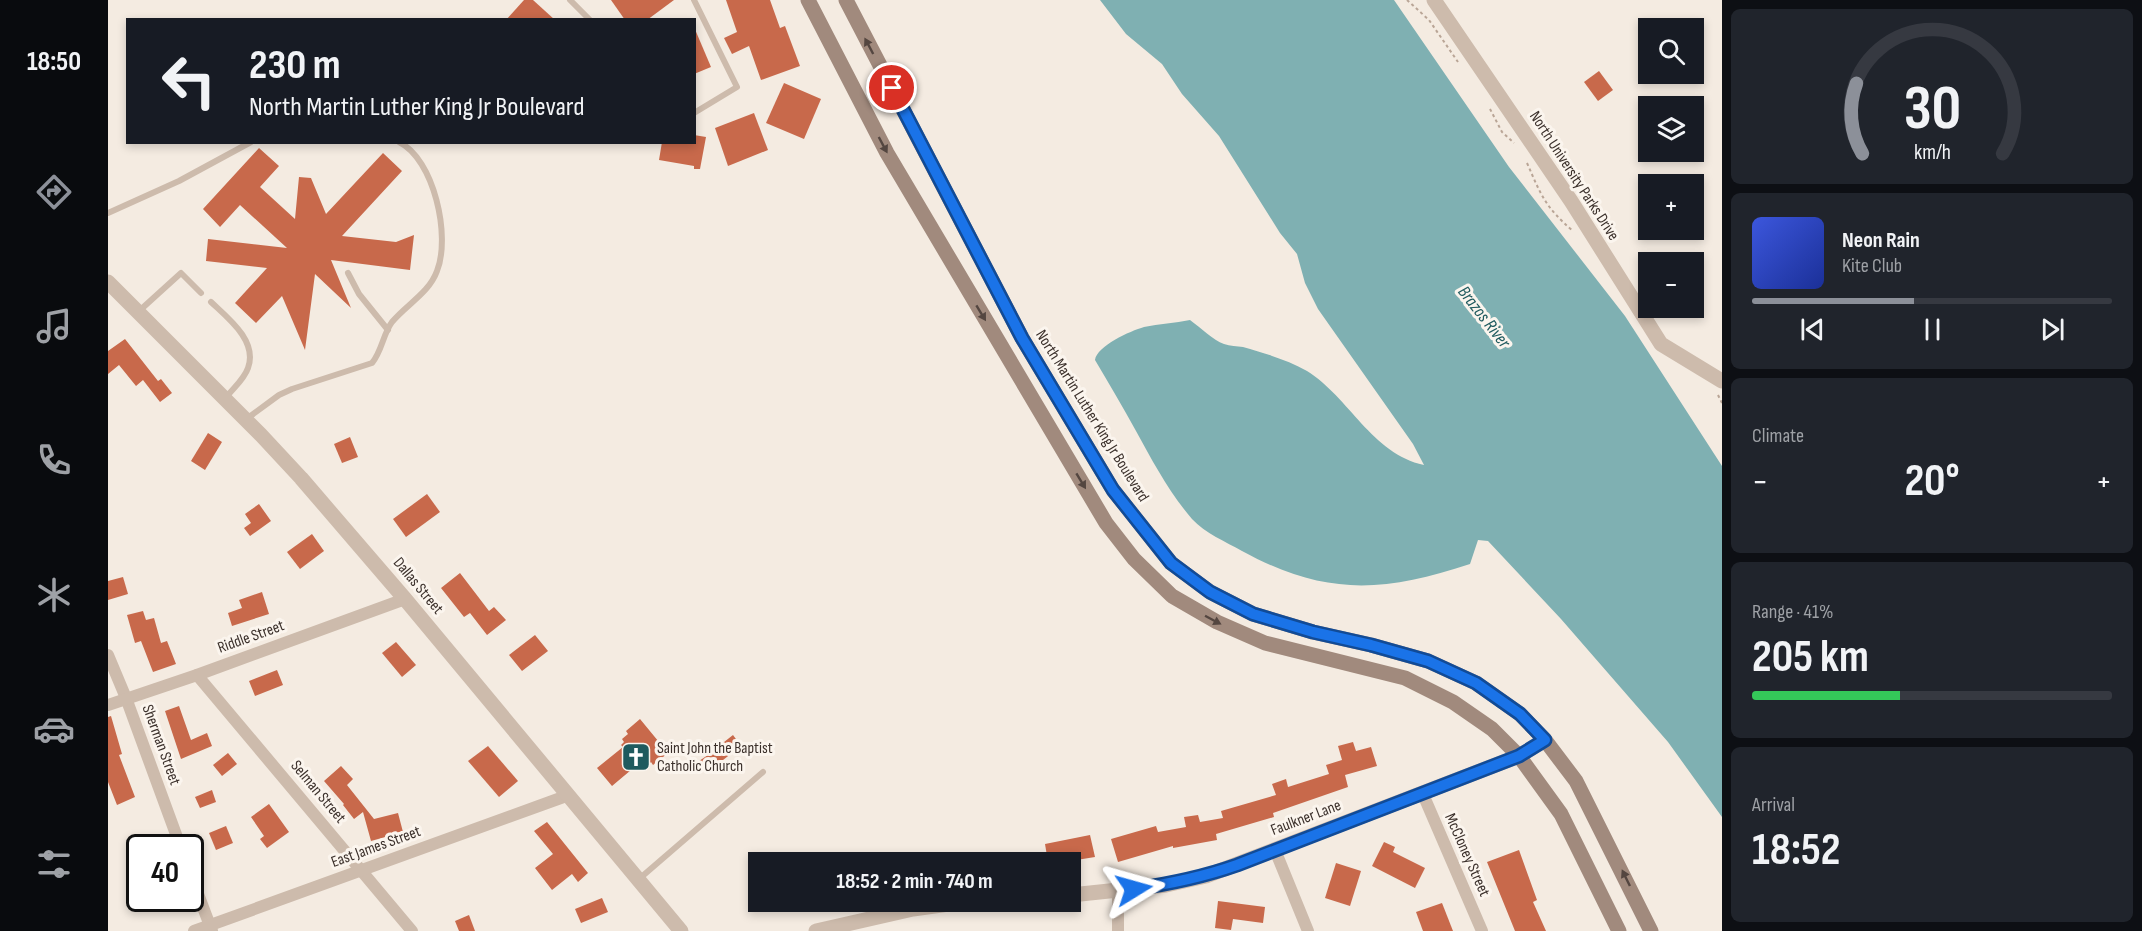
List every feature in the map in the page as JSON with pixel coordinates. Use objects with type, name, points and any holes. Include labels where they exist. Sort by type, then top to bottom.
[{"type":"main road","points":[[808,0],[893,163],[1106,523],[1134,560],[1172,596],[1217,622],[1265,643],[1405,678],[1453,702],[1492,729],[1519,756],[1561,814],[1618,931]]},
{"type":"main road","name":"North Martin Luther King Jr Boulevard","points":[[846,0],[1022,338],[1113,490],[1171,563],[1210,592],[1253,614],[1313,632],[1428,661],[1476,683],[1520,714],[1545,740],[1576,782],[1651,931]]},
{"type":"street","name":"North University Parks Drive","points":[[1434,0],[1571,201],[1661,344],[1722,381]]},
{"type":"street","name":"Dallas Street","points":[[108,282],[300,478],[405,599],[681,931]]},
{"type":"street","name":"Riddle Street","points":[[108,705],[405,599]]},
{"type":"street","name":"Sherman Street","points":[[108,655],[176,834]]},
{"type":"street","name":"Selman Street","points":[[197,675],[412,931]]},
{"type":"street","name":"Faulkner Lane","points":[[1081,894],[1166,885],[1206,876],[1519,756],[1545,740]]},
{"type":"street","name":"McCloney Street","points":[[1422,792],[1482,931]]},
{"type":"street","name":"East James Street","points":[[194,931],[211,928],[362,869],[569,795]]},
{"type":"street","points":[[1275,850],[1308,931]]},
{"type":"street","points":[[1118,891],[1118,931]]},
{"type":"street","points":[[204,910],[211,928]]},
{"type":"street","points":[[816,931],[900,912]]},
{"type":"lane","points":[[570,0],[588,18]]},
{"type":"lane","points":[[694,0],[736,87],[696,112]]},
{"type":"lane","points":[[108,213],[179,181],[247,144]]},
{"type":"lane","points":[[245,420],[279,394],[292,388],[372,363],[380,354],[391,323],[424,292],[437,271],[441,252],[435,193],[425,168],[402,144]]},
{"type":"lane","points":[[138,312],[181,273],[201,293]]},
{"type":"lane","points":[[348,273],[359,294],[388,330]]},
{"type":"lane","points":[[211,302],[237,326],[247,342],[250,356],[246,373],[224,399]]},
{"type":"lane","points":[[639,879],[763,772]]},
{"type":"water","name":"Brazos River","points":[[1100,0],[1394,0],[1509,167],[1625,316],[1722,466],[1722,817],[1668,742],[1561,619],[1488,541],[1478,540],[1470,564],[1438,574],[1409,581],[1381,584],[1327,583],[1272,566],[1242,551],[1203,529],[1184,509],[1162,476],[1095,360],[1108,344],[1144,327],[1190,320],[1224,344],[1243,347],[1300,367],[1322,382],[1375,437],[1390,449],[1406,459],[1424,465],[1413,444],[1318,309],[1305,283],[1297,254],[1280,233],[1219,136],[1182,94],[1162,64],[1126,34]]},
{"type":"building","points":[[524,0],[533,0],[553,18],[508,18]]},
{"type":"building","points":[[611,0],[674,0],[650,18],[624,18]]},
{"type":"building","points":[[726,0],[770,0],[780,28],[785,26],[800,66],[761,80],[749,46],[732,54],[724,38],[737,32]]},
{"type":"building","points":[[696,32],[711,67],[696,73]]},
{"type":"building","points":[[1599,71],[1613,90],[1598,101],[1584,82]]},
{"type":"building","points":[[784,83],[821,99],[804,139],[766,123]]},
{"type":"building","points":[[754,113],[768,150],[728,166],[715,128]]},
{"type":"building","points":[[696,135],[706,137],[700,169],[659,160],[662,144],[696,144]]},
{"type":"building","points":[[259,148],[279,166],[260,187],[295,219],[299,177],[311,178],[326,214],[383,153],[402,171],[342,236],[396,242],[414,235],[410,270],[331,260],[351,308],[315,274],[305,350],[282,296],[256,323],[235,303],[267,268],[206,261],[208,239],[287,248],[240,205],[220,227],[203,209]]},
{"type":"building","points":[[125,339],[158,381],[161,379],[172,393],[160,402],[143,380],[136,386],[119,365],[108,374],[108,351]]},
{"type":"building","points":[[208,433],[222,442],[205,470],[191,461]]},
{"type":"building","points":[[350,437],[358,457],[342,463],[334,444]]},
{"type":"building","points":[[427,494],[440,512],[406,537],[393,519]]},
{"type":"building","points":[[259,504],[271,521],[250,536],[244,528],[251,523],[245,514]]},
{"type":"building","points":[[312,534],[324,551],[300,569],[287,552]]},
{"type":"building","points":[[460,573],[489,611],[494,607],[506,620],[487,635],[470,613],[464,617],[441,588]]},
{"type":"building","points":[[123,577],[128,594],[108,600],[108,581]]},
{"type":"building","points":[[262,592],[269,614],[232,626],[228,613],[242,608],[239,600]]},
{"type":"building","points":[[143,611],[146,620],[154,618],[161,643],[167,641],[176,664],[153,672],[141,641],[135,643],[127,615]]},
{"type":"building","points":[[535,635],[548,651],[522,671],[509,655]]},
{"type":"building","points":[[396,642],[416,665],[402,677],[382,653]]},
{"type":"building","points":[[277,670],[283,685],[255,696],[249,681]]},
{"type":"building","points":[[179,706],[191,740],[207,733],[212,746],[181,759],[165,711]]},
{"type":"building","points":[[111,716],[122,754],[119,755],[135,797],[117,805],[108,782],[108,717]]},
{"type":"building","name":"Saint John the Baptist Catholic Church","points":[[640,719],[668,753],[653,765],[651,762],[645,768],[643,765],[639,768],[637,765],[612,786],[597,768],[623,747],[622,739],[628,734],[626,731]]},
{"type":"building","points":[[733,735],[741,746],[723,760],[726,764],[719,770],[716,766],[707,772],[699,761],[708,755],[704,750],[716,741],[719,746]]},
{"type":"building","points":[[1353,742],[1356,751],[1371,747],[1377,766],[1345,775],[1348,787],[1273,813],[1274,817],[1216,834],[1217,840],[1173,848],[1173,846],[1118,862],[1111,839],[1156,826],[1158,832],[1186,827],[1184,817],[1198,815],[1200,822],[1223,818],[1221,811],[1276,795],[1272,784],[1286,779],[1288,787],[1329,774],[1326,765],[1342,760],[1338,746]]},
{"type":"building","points":[[488,746],[518,781],[499,797],[468,761]]},
{"type":"building","points":[[228,753],[237,764],[222,776],[213,765]]},
{"type":"building","points":[[341,766],[353,779],[347,785],[374,819],[398,813],[403,832],[371,841],[363,812],[354,819],[324,781]]},
{"type":"building","points":[[212,790],[216,802],[200,808],[195,797]]},
{"type":"building","points":[[269,804],[289,832],[267,848],[260,839],[264,836],[251,817]]},
{"type":"building","points":[[547,822],[588,873],[578,882],[572,874],[552,890],[535,868],[553,854],[534,831]]},
{"type":"building","points":[[226,826],[233,843],[216,850],[209,833]]},
{"type":"building","points":[[1090,835],[1095,857],[1081,859],[1081,852],[1046,852],[1045,844]]},
{"type":"building","points":[[1384,842],[1395,847],[1393,852],[1425,868],[1415,888],[1372,866]]},
{"type":"building","points":[[1519,850],[1537,900],[1533,902],[1546,931],[1515,931],[1487,862]]},
{"type":"building","points":[[1336,863],[1361,871],[1350,906],[1325,898]]},
{"type":"building","points":[[602,898],[608,912],[581,923],[575,909]]},
{"type":"building","points":[[1218,901],[1265,907],[1263,923],[1233,919],[1231,930],[1215,928]]},
{"type":"building","points":[[1442,903],[1453,931],[1423,931],[1416,912]]},
{"type":"building","points":[[469,915],[475,931],[459,931],[455,921]]},
{"type":"place","name":"Saint John the Baptist Catholic Church","points":[[636,757]]},
{"type":"route","points":[[892,88],[1022,338],[1113,490],[1171,563],[1210,592],[1253,614],[1313,632],[1428,661],[1476,683],[1520,714],[1545,740],[1519,756],[1237,865],[1206,876],[1134,889]]}]
